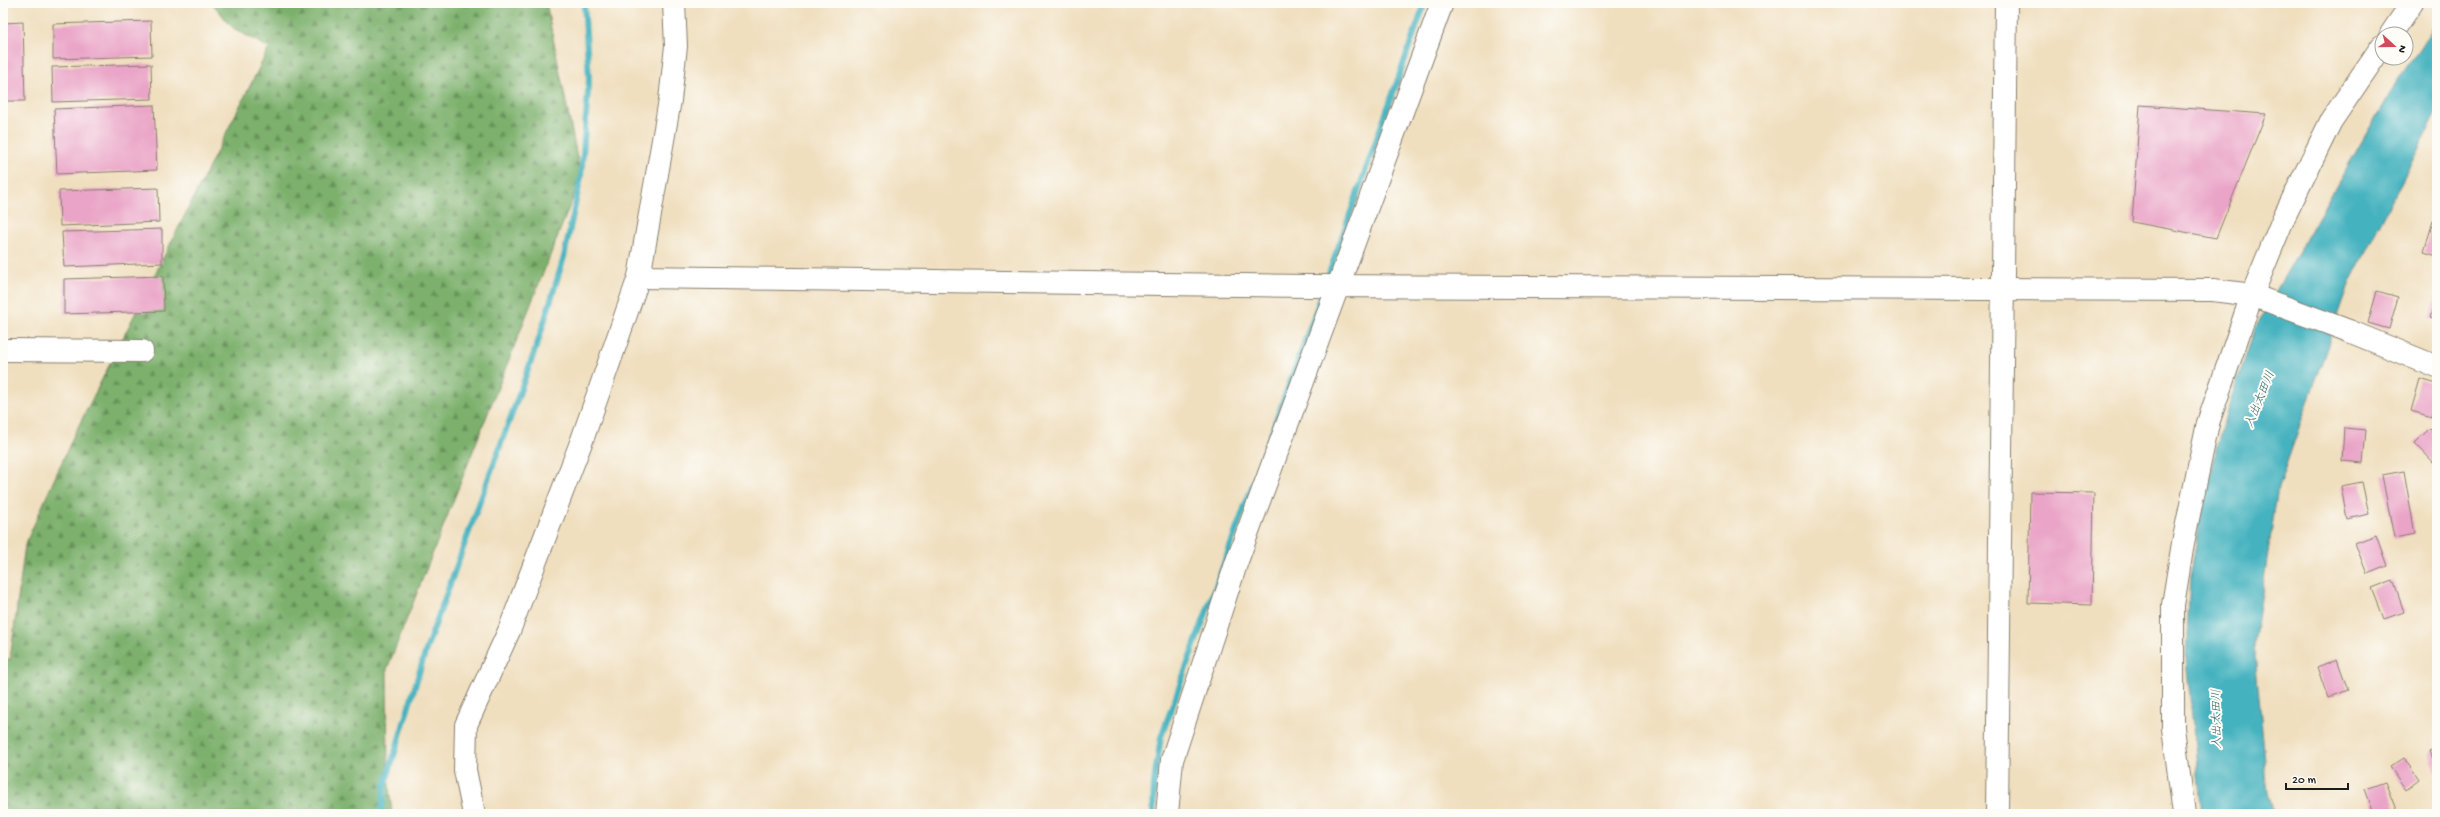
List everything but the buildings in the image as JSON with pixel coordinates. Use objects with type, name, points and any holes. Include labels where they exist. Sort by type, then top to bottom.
[{"type":"street","points":[[474,814],[465,770],[466,724],[509,631],[582,440],[639,277],[670,100],[676,46],[674,3]]},
{"type":"street","points":[[1167,814],[1172,760],[1190,701],[1237,561],[1442,3]]},
{"type":"street","points":[[1997,814],[2001,653],[2002,290],[2006,3]]},
{"type":"street","points":[[2396,26],[2412,3]]},
{"type":"street","points":[[2184,814],[2173,728],[2173,605],[2183,544],[2208,423],[2252,295],[2284,217],[2331,121],[2374,58]]},
{"type":"street","points":[[639,277],[1310,286],[2213,290],[2252,295],[2437,366]]},
{"type":"street","points":[[3,350],[142,351]]},
{"type":"green space","points":[[212,3],[546,3],[581,177],[387,669],[388,776],[392,814],[3,814],[3,657],[10,660],[25,545],[73,437],[269,48],[233,28]]},
{"type":"water","name":"入出太田川","points":[[2437,22],[2437,113],[2350,282],[2278,488],[2254,644],[2268,793],[2274,814],[2202,814],[2186,658],[2190,577],[2204,500],[2227,410],[2257,324],[2392,89],[2407,66],[2414,66],[2414,56]]},
{"type":"waterway","points":[[381,814],[385,785],[426,650],[538,342],[564,257],[581,177],[589,79],[584,3]]},
{"type":"waterway","points":[[1326,282],[1425,3]]},
{"type":"waterway","points":[[1153,814],[1154,782],[1161,737],[1323,291]]}]
